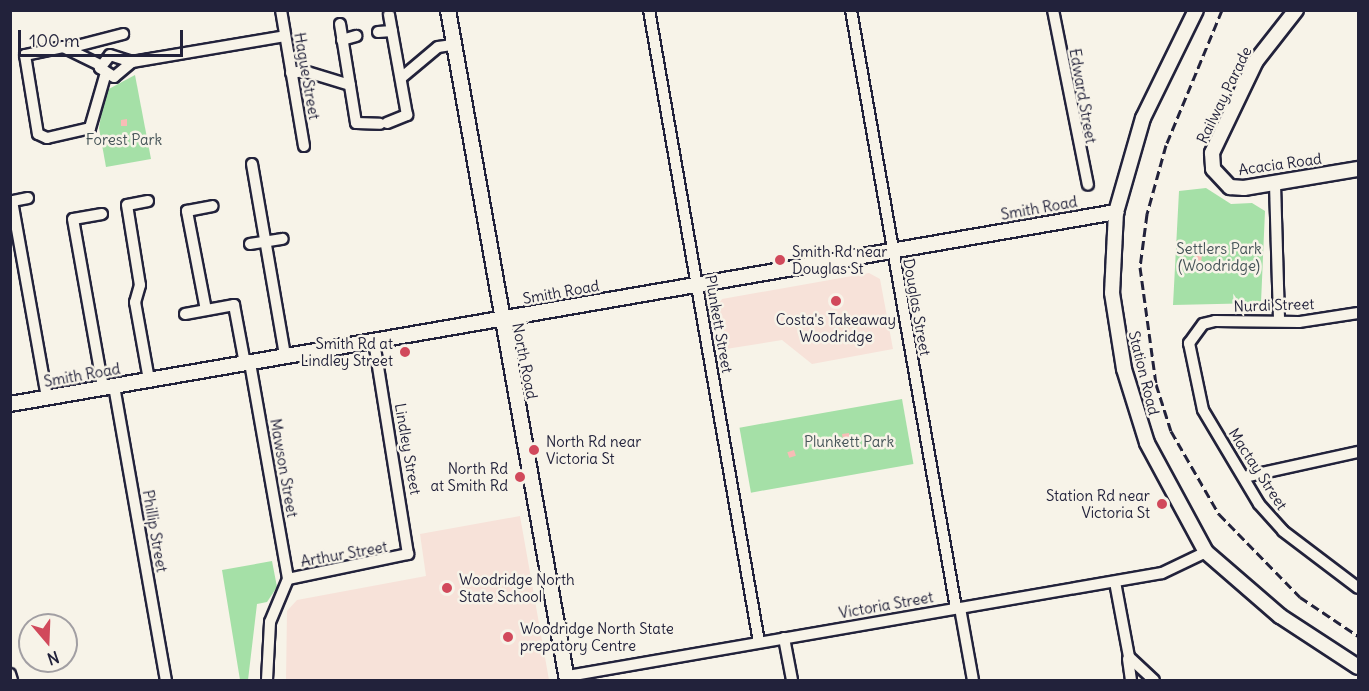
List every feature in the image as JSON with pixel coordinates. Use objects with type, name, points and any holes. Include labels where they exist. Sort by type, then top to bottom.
[{"type":"street","name":"Hague Street","points":[[281,10],[304,146]]},
{"type":"street","name":"North Road","points":[[448,10],[500,319],[568,678]]},
{"type":"street","name":"Plunkett Street","points":[[649,10],[759,642]]},
{"type":"street","name":"Douglas Street","points":[[851,10],[892,250],[973,681]]},
{"type":"street","name":"Edward Street","points":[[1053,10],[1080,169],[1088,185]]},
{"type":"street","name":"Station Road","points":[[1196,10],[1143,118],[1116,212],[1112,293],[1124,369],[1147,443],[1206,552],[1280,616],[1359,667]]},
{"type":"street","name":"Railway Parade","points":[[1213,169],[1212,153],[1251,69],[1296,10]]},
{"type":"street","points":[[340,24],[356,123],[384,124],[408,115],[389,15]]},
{"type":"street","points":[[378,32],[392,31]]},
{"type":"street","points":[[69,48],[100,65],[105,76],[90,128],[41,137],[24,57],[123,34]]},
{"type":"street","points":[[100,65],[110,56],[132,62],[285,36]]},
{"type":"street","points":[[342,40],[356,36]]},
{"type":"street","points":[[401,78],[438,47],[453,45]]},
{"type":"street","points":[[105,76],[114,77],[132,62]]},
{"type":"street","points":[[291,73],[304,71],[350,85]]},
{"type":"street","points":[[252,164],[285,356]]},
{"type":"street","name":"Acacia Road","points":[[1213,169],[1230,187],[1275,184],[1359,169]]},
{"type":"street","points":[[1275,184],[1279,321]]},
{"type":"street","points":[[28,198],[12,201],[47,398]]},
{"type":"street","points":[[148,201],[127,205],[140,285],[135,302],[149,380]]},
{"type":"street","points":[[185,314],[206,310],[187,211],[213,206]]},
{"type":"street","name":"Smith Road","points":[[10,404],[1116,212]]},
{"type":"street","name":"Phillip Street","points":[[102,214],[73,219],[166,681]]},
{"type":"street","points":[[250,244],[283,239]]},
{"type":"street","name":"Mawson Street","points":[[206,310],[234,305],[288,579]]},
{"type":"street","name":"Nurdi Street","points":[[1194,333],[1215,321],[1279,321],[1359,313]]},
{"type":"street","name":"Mactay Street","points":[[1194,333],[1189,343],[1197,391],[1244,477],[1283,531],[1359,588]]},
{"type":"street","name":"Lindley Street","points":[[374,341],[410,547],[402,559]]},
{"type":"street","points":[[1244,477],[1359,452]]},
{"type":"street","name":"Victoria Street","points":[[568,678],[759,642],[1115,582],[1181,567],[1206,552]]},
{"type":"street","name":"Arthur Street","points":[[267,681],[270,622],[288,579],[402,559]]},
{"type":"street","points":[[1115,582],[1131,681]]},
{"type":"street","points":[[784,638],[792,681]]},
{"type":"street","points":[[1128,653],[1137,669],[1154,681]]},
{"type":"street","points":[[10,675],[12,681]]},
{"type":"shaded area","points":[[869,273],[880,279],[893,349],[812,364],[782,340],[726,349],[718,305],[722,299]]},
{"type":"shaded area","name":"Woodridge North State School","points":[[520,516],[549,680],[286,680],[287,611],[297,600],[426,576],[420,534]]},
{"type":"green space","name":"Forest Park","points":[[135,75],[151,159],[106,167],[99,128],[105,91]]},
{"type":"green space","name":"Settlers Park (Woodridge)","points":[[1206,188],[1231,204],[1252,203],[1265,211],[1261,303],[1173,305],[1179,191]]},
{"type":"green space","name":"Plunkett Park","points":[[902,399],[913,464],[751,493],[740,428]]},
{"type":"green space","points":[[272,561],[277,587],[267,602],[257,604],[248,680],[240,680],[222,570]]},
{"type":"building","points":[[127,119],[127,126],[121,126],[121,120]]},
{"type":"building","points":[[1195,254],[1202,255],[1201,262],[1195,261]]},
{"type":"building","points":[[849,433],[850,440],[843,441],[842,434]]},
{"type":"building","points":[[794,450],[796,456],[789,458],[787,452]]},
{"type":"railway","points":[[1222,10],[1166,145],[1147,214],[1140,267],[1156,384],[1171,431],[1219,514],[1300,597],[1358,636]]},
{"type":"place","name":"Smith Rd near Douglas St","points":[[780,260]]},
{"type":"place","name":"Costa's Takeaway Woodridge","points":[[836,301]]},
{"type":"place","name":"Smith Rd at Lindley Street","points":[[405,352]]},
{"type":"place","name":"North Rd near Victoria St","points":[[534,450]]},
{"type":"place","name":"North Rd at Smith Rd","points":[[520,477]]},
{"type":"place","name":"Station Rd near Victoria St","points":[[1162,504]]},
{"type":"place","name":"Woodridge North State School","points":[[447,588]]},
{"type":"place","name":"Woodridge North State prepatory Centre","points":[[508,637]]}]
